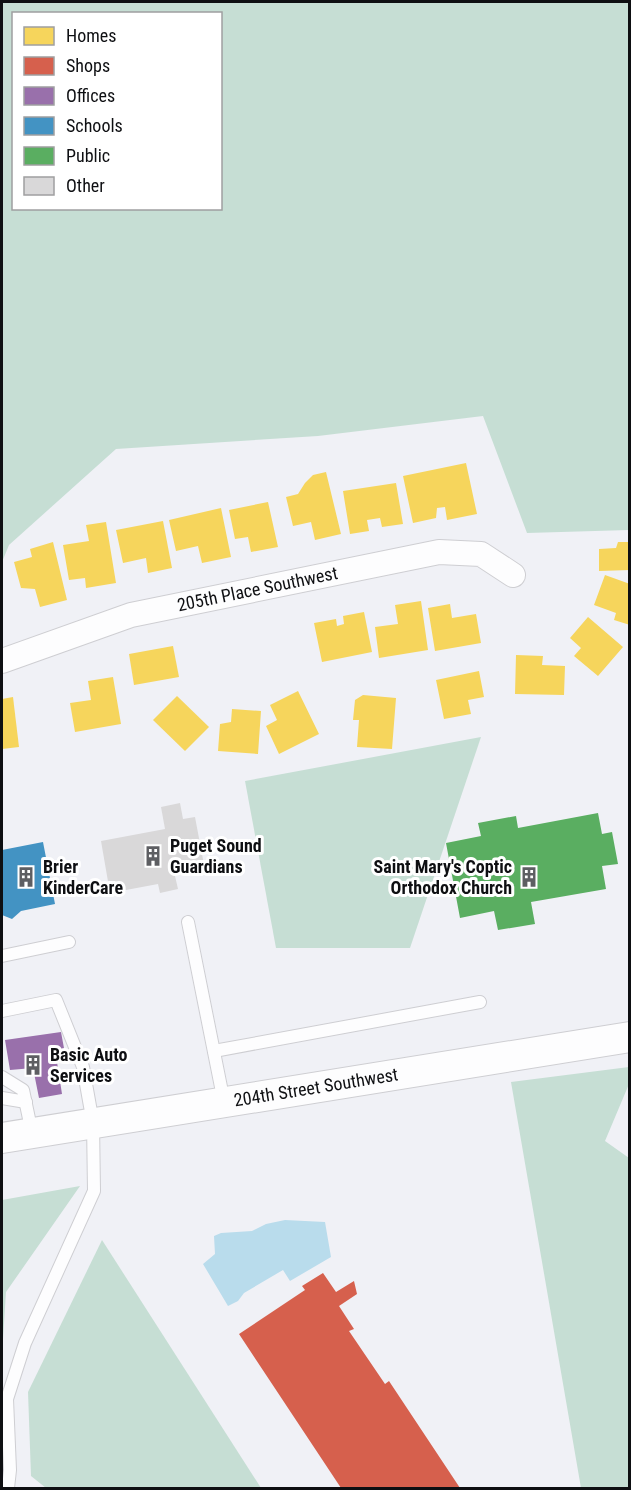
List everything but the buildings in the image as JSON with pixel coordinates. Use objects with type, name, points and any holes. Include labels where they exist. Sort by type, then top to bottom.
[{"type":"street","name":"205th Place Southwest","points":[[2,661],[131,615],[440,552],[481,554],[513,574]]},
{"type":"street","name":"204th Street Southwest","points":[[2,1138],[630,1037]]},
{"type":"lane","points":[[188,922],[224,1102]]},
{"type":"lane","points":[[2,956],[69,942]]},
{"type":"lane","points":[[2,1011],[56,1000],[83,1067],[93,1123],[94,1191],[25,1343],[7,1399],[11,1487]]},
{"type":"lane","points":[[214,1051],[480,1002]]},
{"type":"lane","points":[[2,1077],[24,1096],[32,1133]]},
{"type":"lane","points":[[2,1098],[24,1096]]},
{"type":"green space","points":[[2,2],[629,2],[629,530],[527,533],[483,416],[318,436],[116,449],[9,545],[2,562]]},
{"type":"green space","points":[[481,737],[410,948],[276,948],[245,781]]},
{"type":"green space","points":[[629,1067],[629,1084],[605,1141],[629,1158],[629,1488],[581,1488],[511,1082]]},
{"type":"green space","points":[[80,1186],[6,1292],[2,1355],[2,1200]]},
{"type":"green space","points":[[102,1240],[261,1488],[46,1488],[31,1476],[28,1392]]},
{"type":"water","points":[[285,1220],[325,1222],[331,1257],[290,1281],[283,1270],[244,1293],[238,1301],[228,1306],[203,1264],[215,1254],[214,1236],[221,1233],[252,1231],[266,1224]]},
{"type":"place","name":"Puget Sound Guardians","points":[[153,856]]},
{"type":"place","name":"Brier KinderCare","points":[[26,877]]},
{"type":"place","name":"Saint Mary's Coptic Orthodox Church","points":[[529,877]]},
{"type":"place","name":"Basic Auto Services","points":[[33,1065]]}]
